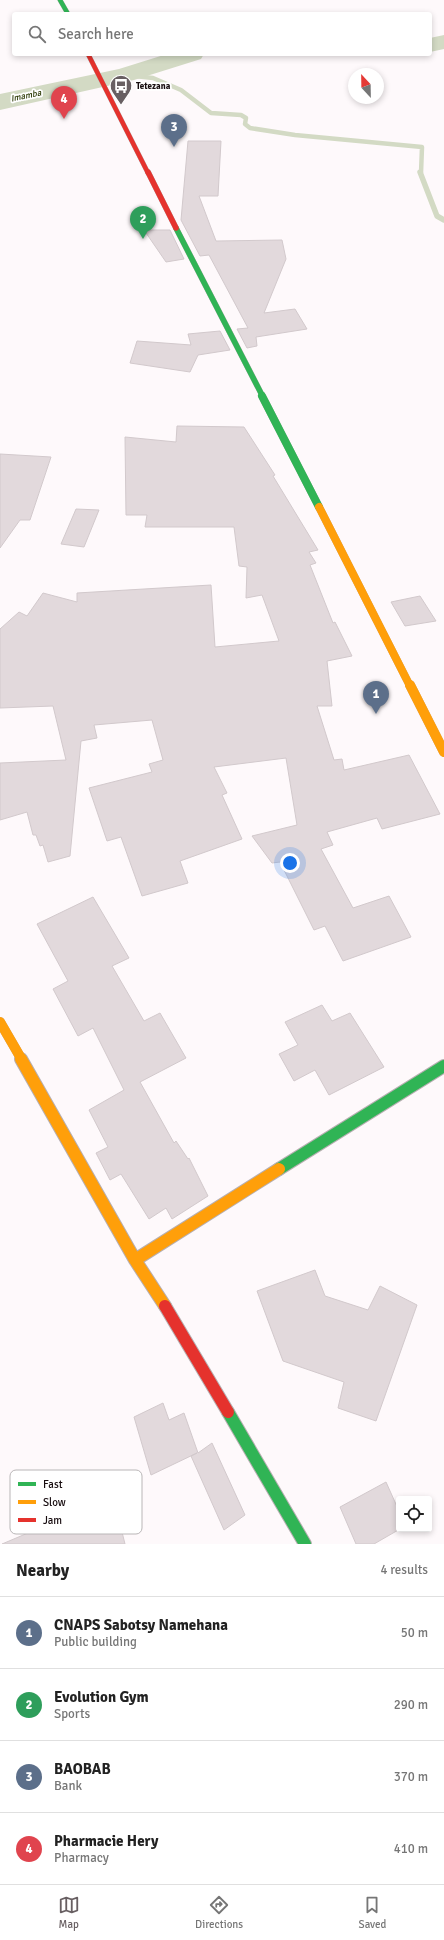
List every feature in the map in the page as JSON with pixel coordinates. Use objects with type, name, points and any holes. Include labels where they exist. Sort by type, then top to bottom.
[{"type":"main road","points":[[60,0],[67,12]]},
{"type":"main road","points":[[89,56],[444,752]]},
{"type":"main road","points":[[0,1022],[135,1260],[179,1327],[305,1544]]},
{"type":"main road","points":[[135,1260],[444,1066]]},
{"type":"building","points":[[188,141],[221,141],[218,196],[199,196],[216,241],[282,240],[286,259],[264,313],[295,309],[307,329],[256,337],[257,346],[247,348],[237,329],[248,328],[209,255],[200,256],[181,220]]},
{"type":"building","points":[[144,230],[170,230],[184,259],[166,262]]},
{"type":"building","points":[[220,331],[230,350],[198,355],[190,372],[130,363],[137,341],[191,345],[188,334]]},
{"type":"building","points":[[177,426],[244,427],[275,475],[273,476],[318,550],[309,552],[316,563],[310,565],[333,623],[335,622],[352,656],[327,661],[332,706],[317,706],[334,760],[342,759],[344,770],[409,755],[440,814],[382,829],[377,818],[327,832],[333,845],[321,849],[353,908],[389,896],[411,937],[343,961],[325,926],[314,930],[280,862],[272,863],[252,836],[297,825],[286,758],[214,767],[227,793],[222,795],[242,839],[180,861],[188,883],[142,896],[121,837],[107,841],[89,788],[152,772],[149,764],[163,760],[152,720],[94,725],[97,738],[81,741],[70,856],[48,862],[43,845],[40,846],[36,835],[33,835],[27,812],[0,820],[0,763],[66,760],[53,706],[0,708],[0,629],[19,612],[27,616],[43,593],[77,602],[77,593],[211,585],[215,647],[279,641],[262,595],[246,598],[247,567],[239,566],[234,527],[145,527],[147,515],[126,515],[125,437],[176,442]]},
{"type":"building","points":[[0,454],[51,457],[30,520],[20,520],[0,548]]},
{"type":"building","points":[[76,509],[99,510],[84,547],[61,544]]},
{"type":"building","points":[[420,596],[436,621],[405,626],[391,602]]},
{"type":"building","points":[[93,897],[129,958],[112,966],[144,1021],[160,1013],[186,1058],[140,1082],[174,1143],[176,1141],[188,1159],[189,1158],[208,1196],[172,1219],[166,1208],[149,1219],[121,1174],[110,1180],[96,1153],[108,1147],[89,1110],[124,1090],[93,1028],[78,1036],[53,989],[68,981],[37,924]]},
{"type":"building","points":[[322,1005],[332,1021],[350,1013],[384,1067],[329,1095],[315,1070],[294,1081],[279,1054],[298,1045],[285,1022]]},
{"type":"building","points":[[315,1270],[325,1296],[368,1310],[380,1286],[417,1305],[376,1421],[338,1408],[344,1382],[283,1361],[257,1291]]},
{"type":"building","points":[[163,1403],[169,1420],[184,1413],[198,1453],[212,1443],[245,1515],[224,1530],[191,1456],[197,1453],[151,1475],[134,1417]]},
{"type":"building","points":[[386,1482],[396,1504],[396,1531],[374,1544],[356,1544],[340,1507]]},
{"type":"building","points":[[26,1534],[122,1534],[125,1544],[2,1544]]},
{"type":"waterway","name":"Imamba","points":[[432,45],[444,42]]},
{"type":"waterway","name":"Imamba","points":[[0,102],[125,75],[186,56]]},
{"type":"waterway","points":[[125,75],[153,78],[181,90],[211,113],[241,115],[246,118],[245,124],[250,128],[295,135],[422,147],[421,173]]},
{"type":"waterway","points":[[420,172],[437,216],[444,220]]},
{"type":"traffic: fast","points":[[60,0],[67,12]]},
{"type":"traffic: fast","points":[[176,228],[319,507]]},
{"type":"traffic: fast","points":[[279,1169],[444,1066]]},
{"type":"traffic: fast","points":[[228,1412],[305,1544]]},
{"type":"traffic: slow","points":[[319,507],[444,752]]},
{"type":"traffic: slow","points":[[0,1022],[135,1260],[165,1306]]},
{"type":"traffic: slow","points":[[135,1260],[279,1169]]},
{"type":"traffic: jam","points":[[89,56],[176,228]]},
{"type":"traffic: jam","points":[[165,1306],[228,1412]]},
{"type":"place","name":"Tetezana","points":[[121,106]]},
{"type":"place","name":"Pharmacie Hery","points":[[64,119]]},
{"type":"place","name":"BAOBAB","points":[[174,147]]},
{"type":"place","name":"Evolution Gym","points":[[143,239]]},
{"type":"place","name":"CNAPS Sabotsy Namehana","points":[[376,714]]}]
